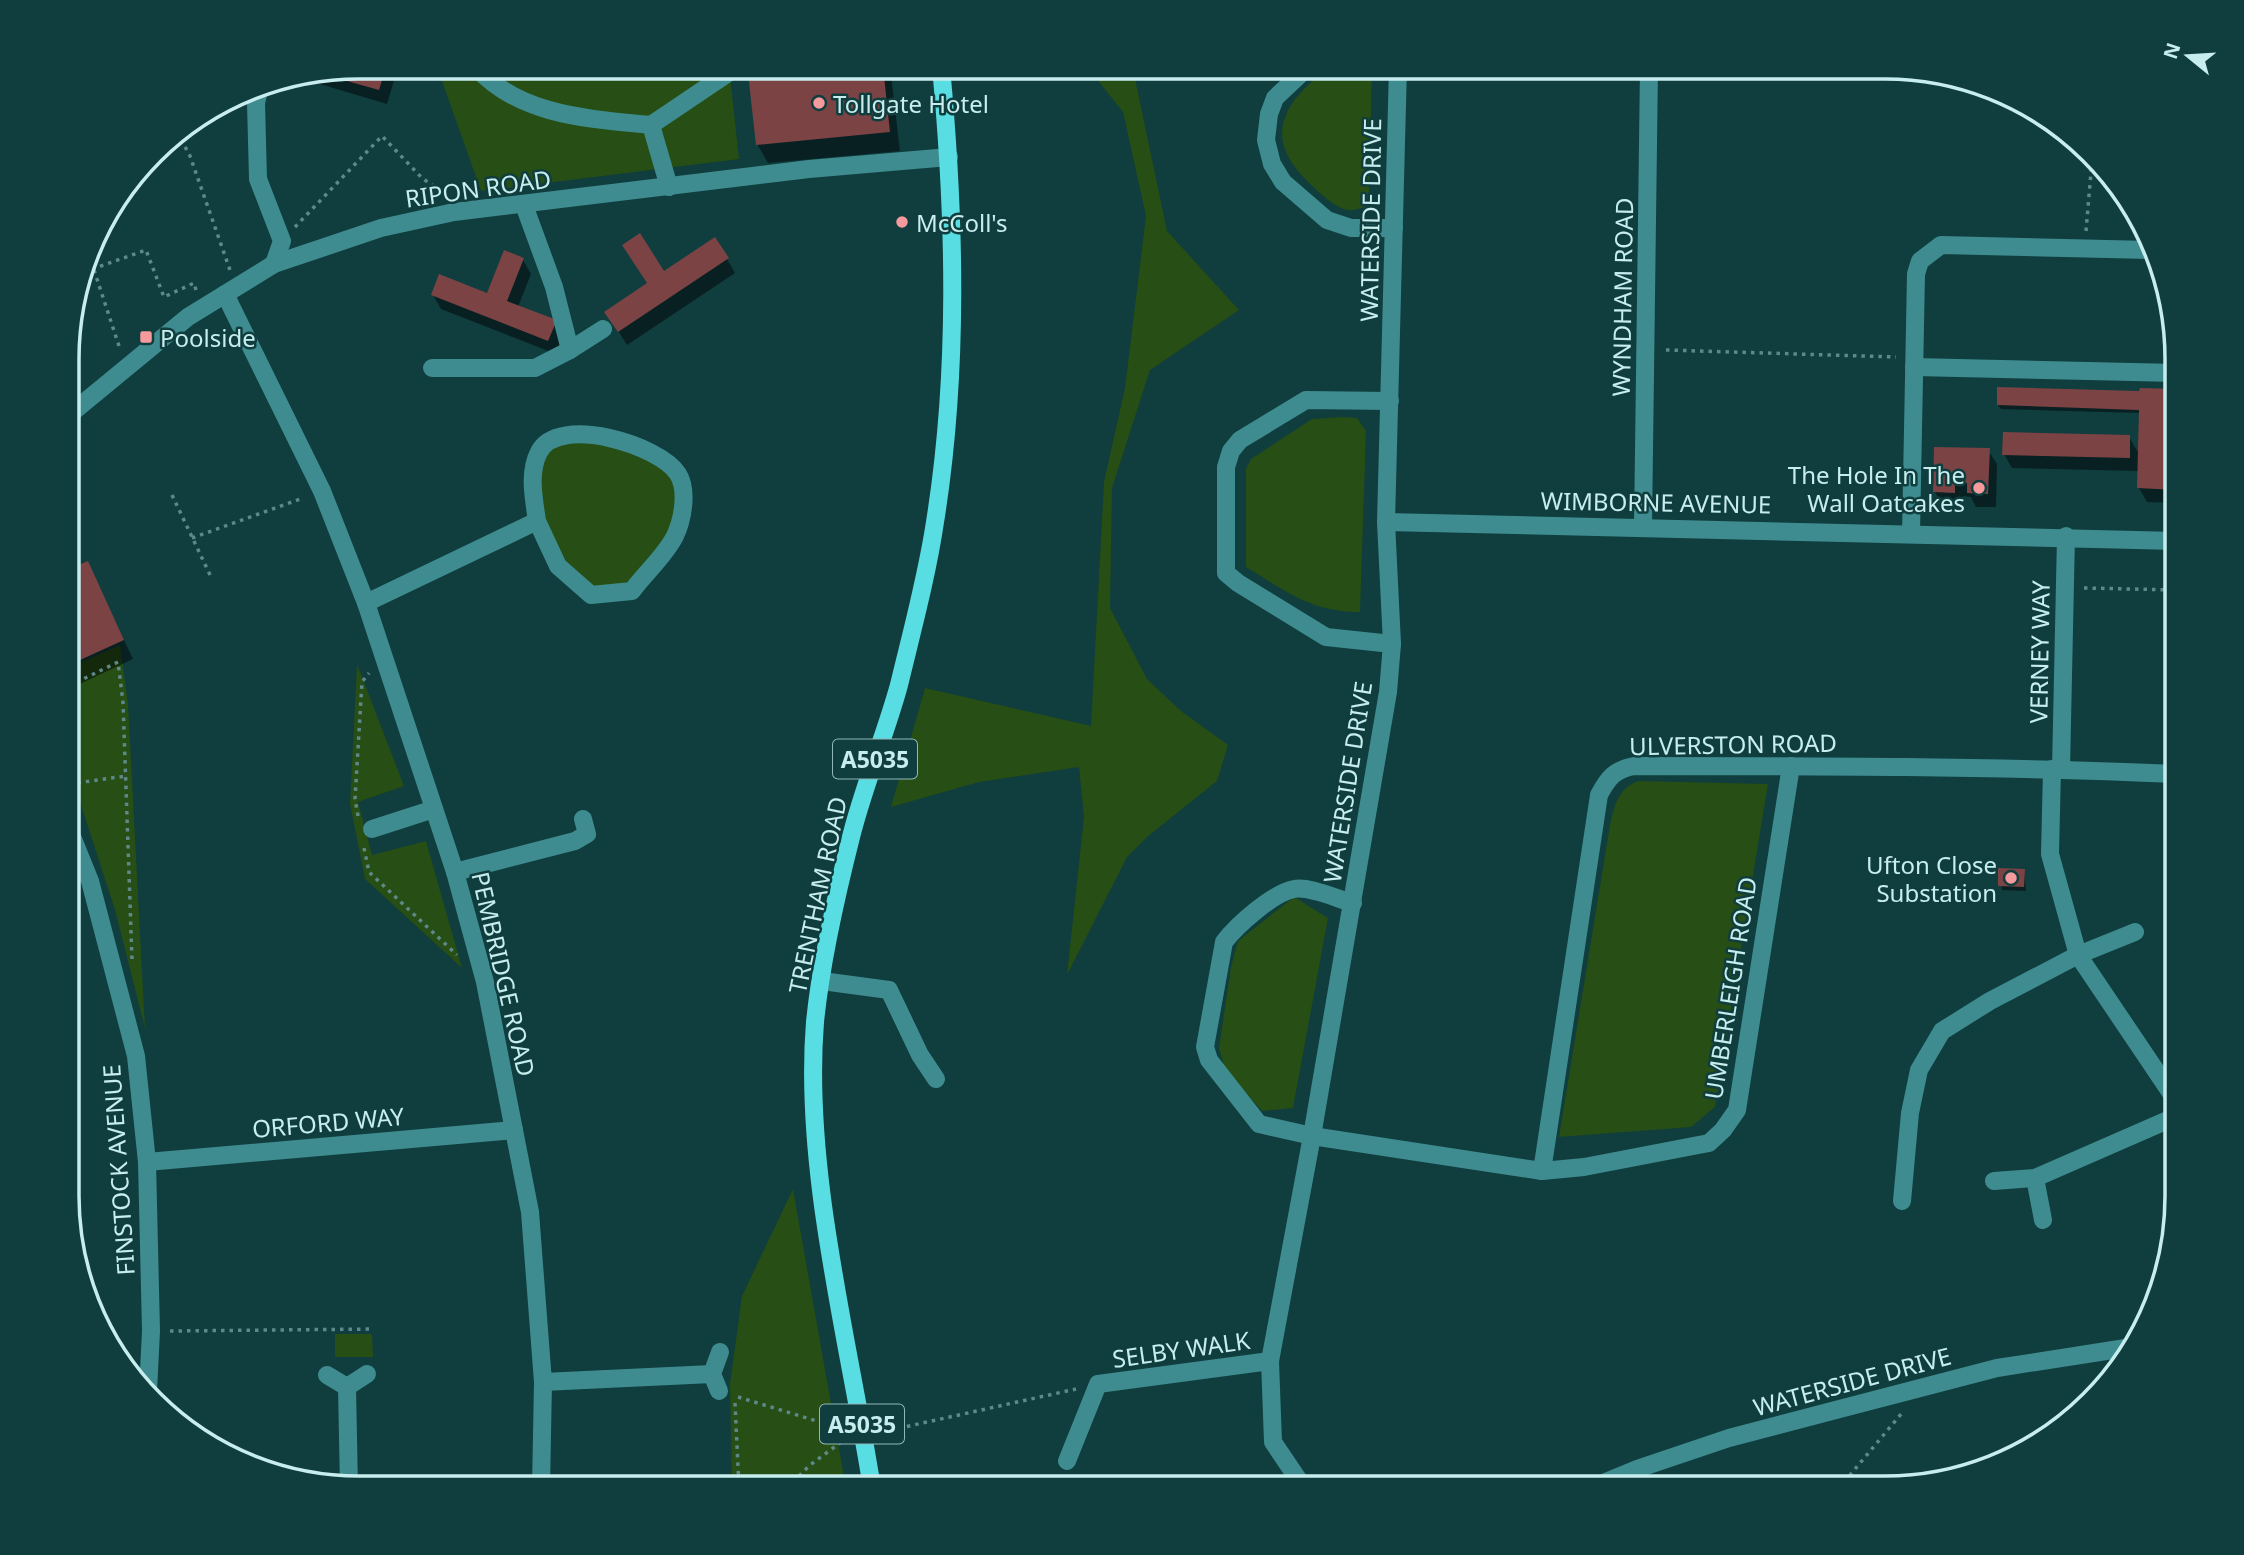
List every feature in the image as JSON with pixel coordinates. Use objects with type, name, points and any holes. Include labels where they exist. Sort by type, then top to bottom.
[{"type":"main road","name":"TRENTHAM ROAD","points":[[870,1476],[820,1183],[815,1021],[851,836],[898,687],[935,523],[947,416],[953,299],[949,156],[942,79]]},
{"type":"street","points":[[489,79],[521,100],[574,118],[651,125],[719,79]]},
{"type":"street","points":[[1295,79],[1275,98],[1269,114],[1266,140],[1272,164],[1283,183],[1327,220],[1350,228],[1394,228]]},
{"type":"street","name":"WATERSIDE DRIVE","points":[[1296,1476],[1273,1442],[1270,1361],[1353,903],[1388,692],[1392,644],[1386,522],[1398,79]]},
{"type":"street","name":"WYNDHAM ROAD","points":[[1643,527],[1648,79]]},
{"type":"street","points":[[257,98],[258,179],[282,241],[274,264]]},
{"type":"street","points":[[651,125],[669,187]]},
{"type":"street","name":"RIPON ROAD","points":[[79,407],[202,308],[274,264],[381,228],[454,212],[949,156]]},
{"type":"street","points":[[524,205],[554,287],[569,350]]},
{"type":"street","points":[[1911,533],[1916,274],[1920,261],[1941,245],[2143,250]]},
{"type":"street","name":"PEMBRIDGE ROAD","points":[[231,290],[321,491],[366,603],[455,872],[485,982],[530,1212],[543,1382],[541,1476]]},
{"type":"street","points":[[432,368],[535,368],[603,329]]},
{"type":"street","points":[[1914,360],[2165,372]]},
{"type":"street","points":[[1390,401],[1306,400],[1240,440],[1231,451],[1226,467],[1224,557],[1226,573],[1238,583],[1326,638],[1392,644]]},
{"type":"street","points":[[571,434],[597,435],[659,455],[678,472],[684,490],[675,535],[632,591],[592,595],[558,566],[537,521],[532,488],[539,450],[551,440],[571,434]]},
{"type":"street","points":[[366,603],[537,521]]},
{"type":"street","name":"WIMBORNE AVENUE","points":[[1386,522],[2066,536],[2165,540]]},
{"type":"street","name":"VERNEY WAY","points":[[2066,536],[2050,854],[2078,956],[2165,1084]]},
{"type":"street","name":"ULVERSTON ROAD","points":[[1542,1171],[1599,795],[1608,779],[1618,769],[1634,766],[1791,766],[2056,769],[2165,774]]},
{"type":"street","name":"UMBERLEIGH ROAD","points":[[1353,903],[1296,888],[1281,893],[1234,929],[1224,942],[1205,1047],[1209,1060],[1259,1124],[1312,1136],[1542,1171],[1584,1167],[1709,1143],[1731,1121],[1737,1110],[1791,766]]},
{"type":"street","points":[[372,829],[434,809]]},
{"type":"street","points":[[455,872],[575,841],[587,834],[583,819]]},
{"type":"street","name":"FINSTOCK AVENUE","points":[[79,854],[90,881],[136,1056],[146,1162],[151,1331],[145,1377]]},
{"type":"street","points":[[1902,1201],[1910,1113],[1919,1070],[1942,1031],[1990,1001],[2078,956],[2135,932]]},
{"type":"street","points":[[822,981],[889,990],[920,1055],[936,1079]]},
{"type":"street","points":[[1994,1181],[2035,1178],[2165,1121]]},
{"type":"street","name":"ORFORD WAY","points":[[146,1162],[514,1130]]},
{"type":"street","points":[[2035,1178],[2043,1220]]},
{"type":"street","name":"WATERSIDE DRIVE","points":[[1620,1476],[1729,1438],[1997,1368],[2120,1349]]},
{"type":"street","points":[[712,1374],[720,1352]]},
{"type":"street","name":"SELBY WALK","points":[[1067,1461],[1098,1384],[1270,1361]]},
{"type":"street","points":[[347,1387],[367,1374]]},
{"type":"street","points":[[543,1382],[712,1374]]},
{"type":"street","points":[[712,1374],[727,1394]]},
{"type":"street","points":[[327,1375],[347,1387]]},
{"type":"street","points":[[347,1387],[349,1476]]},
{"type":"path","points":[[282,241],[382,136],[422,178],[446,195],[454,212]]},
{"type":"path","points":[[182,142],[190,156],[231,290]]},
{"type":"path","points":[[2085,247],[2091,169]]},
{"type":"path","points":[[126,368],[94,269],[146,250],[164,297],[194,283],[202,308]]},
{"type":"path","points":[[1646,349],[1914,360]]},
{"type":"path","points":[[192,538],[321,491]]},
{"type":"path","points":[[172,495],[212,579]]},
{"type":"path","points":[[2065,587],[2165,590]]},
{"type":"path","points":[[79,681],[118,662],[126,776],[133,963]]},
{"type":"path","points":[[79,783],[126,776]]},
{"type":"path","points":[[151,1331],[374,1329]]},
{"type":"path","points":[[799,1476],[842,1441],[1098,1384]]},
{"type":"path","points":[[1846,1476],[1850,1475],[1924,1387]]},
{"type":"path","points":[[737,1476],[727,1394],[833,1426],[842,1441]]},
{"type":"green space","points":[[441,79],[730,79],[739,159],[481,191]]},
{"type":"green space","points":[[1097,79],[1135,79],[1167,231],[1239,310],[1150,370],[1112,488],[1110,608],[1147,679],[1181,711],[1228,745],[1217,781],[1147,837],[1127,857],[1067,975],[1084,817],[1079,767],[979,782],[891,807],[925,688],[1091,726],[1104,482],[1125,388],[1146,216],[1123,112]]},
{"type":"green space","points":[[1316,79],[1372,79],[1369,206],[1348,210],[1333,203],[1303,177],[1285,149],[1282,138],[1286,115]]},
{"type":"green space","points":[[1357,418],[1366,431],[1360,612],[1327,608],[1300,599],[1246,567],[1246,469],[1251,459],[1312,419]]},
{"type":"green space","points":[[596,439],[657,459],[679,491],[670,533],[629,587],[592,590],[561,563],[542,520],[539,467],[553,443]]},
{"type":"green space","points":[[120,645],[128,704],[145,1028],[115,910],[79,799],[79,663]]},
{"type":"green space","points":[[357,664],[404,786],[358,802],[372,855],[426,841],[462,968],[365,879],[350,804]]},
{"type":"green space","points":[[1638,781],[1768,784],[1715,1107],[1691,1127],[1559,1137],[1611,819],[1620,796],[1627,787]]},
{"type":"green space","points":[[1294,897],[1328,918],[1293,1108],[1262,1111],[1225,1070],[1219,1048],[1231,967],[1238,941]]},
{"type":"green space","points":[[793,1189],[844,1476],[732,1476],[730,1384],[742,1296]]},
{"type":"green space","points":[[335,1334],[372,1334],[373,1357],[335,1357]]},
{"type":"building","points":[[340,79],[382,79],[379,90]]},
{"type":"building","name":"Tollgate Hotel","points":[[749,79],[884,79],[890,132],[756,145]]},
{"type":"building","points":[[640,233],[664,271],[715,237],[729,258],[618,332],[604,312],[647,283],[622,245]]},
{"type":"building","points":[[504,250],[524,258],[507,301],[557,320],[548,341],[431,295],[439,274],[487,293]]},
{"type":"building","points":[[1997,387],[2139,391],[2140,388],[2165,389],[2165,489],[2137,488],[2139,410],[1997,405]]},
{"type":"building","points":[[2003,432],[2130,435],[2130,458],[2002,455]]},
{"type":"building","points":[[1934,447],[1990,448],[1988,494],[1967,493],[1967,483],[1955,483],[1955,493],[1933,492]]},
{"type":"building","points":[[88,561],[124,640],[79,660],[79,565]]},
{"type":"building","name":"Ufton Close Substation","points":[[1998,868],[2025,869],[2024,887],[1998,886]]},
{"type":"place","name":"Tollgate Hotel","points":[[819,103]]},
{"type":"place","name":"McColl's","points":[[902,222]]},
{"type":"place","name":"Poolside","points":[[146,337]]},
{"type":"place","name":"The Hole In The Wall Oatcakes","points":[[1979,488]]},
{"type":"place","name":"Ufton Close Substation","points":[[2011,878]]}]
